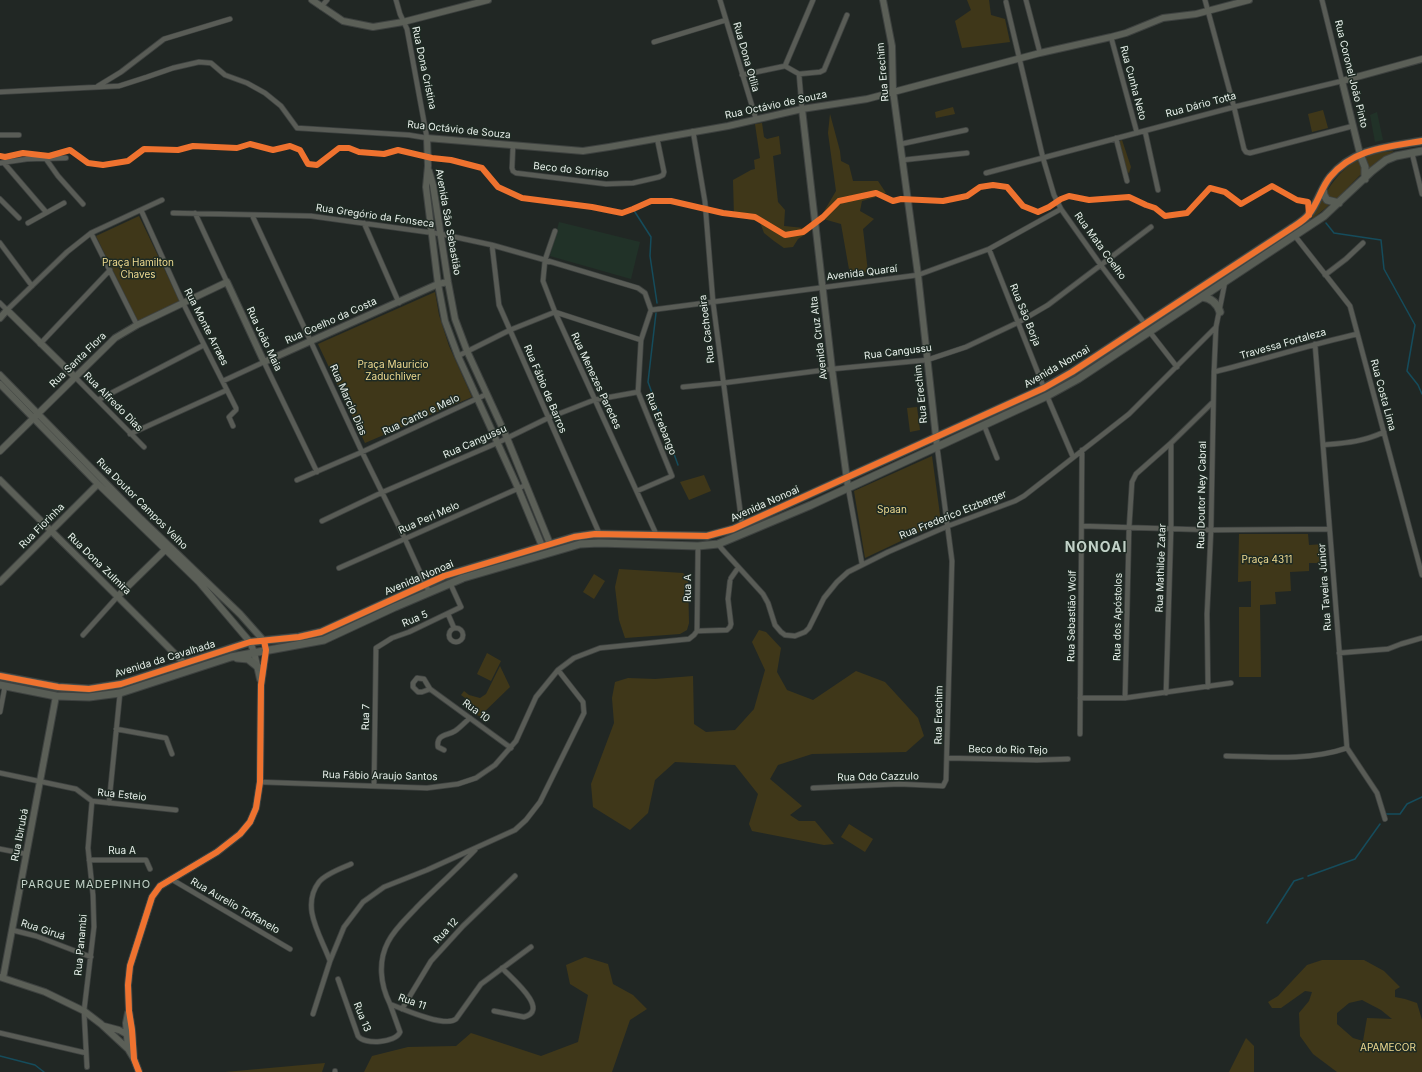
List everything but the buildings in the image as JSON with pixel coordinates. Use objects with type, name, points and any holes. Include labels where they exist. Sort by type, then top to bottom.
[{"type":"main road","name":"Avenida Nonoai","points":[[264,641],[299,637],[321,632],[444,576],[574,537],[600,535],[707,536],[733,529],[1044,388],[1072,372],[1236,265],[1309,215],[1330,177],[1339,168],[1360,154],[1422,141]]},
{"type":"main road","name":"Avenida Nonoai","points":[[266,650],[324,640],[463,578],[527,558],[580,544],[599,543],[698,546],[718,544],[804,508],[1047,396],[1078,379],[1324,216],[1386,160],[1396,156],[1422,151]]},
{"type":"main road","points":[[1360,154],[1365,167],[1365,179]]},
{"type":"main road","points":[[1322,189],[1327,200],[1339,203]]},
{"type":"main road","points":[[1228,280],[1226,276],[1236,265]]},
{"type":"main road","points":[[1202,297],[1209,298],[1215,302],[1220,312]]},
{"type":"main road","points":[[527,558],[529,554],[549,547],[550,544]]},
{"type":"main road","name":"Avenida da Cavalhada","points":[[0,676],[58,687],[89,689],[121,684],[250,642],[264,641]]},
{"type":"main road","name":"Avenida da Cavalhada","points":[[2,685],[56,696],[90,697],[120,693],[231,657],[266,650]]},
{"type":"main road","points":[[231,657],[248,659],[258,667]]},
{"type":"street","points":[[312,0],[321,8],[343,21],[370,27],[403,22],[488,0]]},
{"type":"street","points":[[321,8],[327,0]]},
{"type":"street","name":"Rua Dona Cristina","points":[[396,0],[403,22],[407,29],[427,138],[428,163]]},
{"type":"street","name":"Rua Dona Otília","points":[[720,0],[756,119]]},
{"type":"street","points":[[785,66],[813,0]]},
{"type":"street","name":"Rua Erechim","points":[[883,0],[892,46],[893,91],[918,275],[935,438],[952,561],[948,758],[946,780],[943,786]]},
{"type":"street","points":[[1026,0],[1040,54]]},
{"type":"street","points":[[1205,0],[1246,152],[1250,153],[1353,126]]},
{"type":"street","name":"Rua Octávio de Souza","points":[[96,87],[119,86],[179,66],[200,62],[211,64],[225,75],[247,83],[265,93],[281,106],[297,128],[409,135],[513,146],[583,151],[802,109],[867,99],[1020,58],[1112,37],[1163,18],[1196,14],[1249,0]]},
{"type":"street","name":"Rua Coronel João Pinto","points":[[1322,0],[1360,154]]},
{"type":"street","name":"Rua Mata Coelho","points":[[1006,2],[1043,158],[1054,196],[1061,209],[1100,264],[1145,324]]},
{"type":"street","points":[[742,75],[785,66],[799,74],[820,72],[824,70],[847,15]]},
{"type":"street","points":[[0,92],[96,87],[120,72],[164,39],[230,19]]},
{"type":"street","points":[[654,42],[726,20]]},
{"type":"street","name":"Rua Cunha Neto","points":[[1112,37],[1137,133]]},
{"type":"street","name":"Rua Dário Totta","points":[[986,173],[1422,59]]},
{"type":"street","points":[[799,74],[802,109]]},
{"type":"street","name":"Avenida Cruz Alta","points":[[802,109],[832,369],[848,487],[862,564]]},
{"type":"street","points":[[901,144],[966,130]]},
{"type":"street","name":"Rua Cachoeira","points":[[693,131],[704,202],[713,302],[742,525]]},
{"type":"street","points":[[1145,131],[1158,190]]},
{"type":"street","points":[[0,135],[19,135]]},
{"type":"street","name":"Beco do Sorriso","points":[[513,146],[512,168],[516,173],[603,184],[634,183],[659,178],[663,175],[664,172],[657,138]]},
{"type":"street","points":[[1116,138],[1127,181]]},
{"type":"street","points":[[903,160],[967,153]]},
{"type":"street","points":[[1412,153],[1422,194]]},
{"type":"street","points":[[2,163],[26,159],[46,160],[66,158]]},
{"type":"street","points":[[46,160],[83,204]]},
{"type":"street","points":[[2,163],[46,212]]},
{"type":"street","name":"Avenida São Sebastião","points":[[428,163],[426,187],[438,284],[445,321],[458,356],[518,488],[542,546]]},
{"type":"street","name":"Avenida São Sebastião","points":[[428,163],[455,319],[467,351],[507,438],[550,544]]},
{"type":"street","points":[[0,199],[19,218]]},
{"type":"street","points":[[0,318],[67,252],[91,233],[162,200]]},
{"type":"street","points":[[28,223],[64,203]]},
{"type":"street","name":"Avenida Quaraí","points":[[650,310],[918,275],[989,249],[1061,209]]},
{"type":"street","name":"Rua Monte Arraes","points":[[140,210],[183,303],[236,408],[236,410],[229,417],[233,426]]},
{"type":"street","name":"Rua Gregório da Fonseca","points":[[173,213],[311,216],[441,234],[492,245],[638,288],[645,293],[650,310]]},
{"type":"street","name":"Rua João Maia","points":[[195,213],[317,472]]},
{"type":"street","name":"Rua Marcio Dias","points":[[252,215],[429,592]]},
{"type":"street","points":[[364,223],[398,303]]},
{"type":"street","name":"Rua Cangussu","points":[[683,386],[723,383],[832,369],[928,360],[966,347],[1019,322],[1048,305],[1150,227]]},
{"type":"street","name":"Rua Menezes Paredes","points":[[554,231],[545,260],[543,281],[555,312],[656,536]]},
{"type":"street","points":[[91,233],[136,325]]},
{"type":"street","name":"Rua Costa Lima","points":[[1295,236],[1350,306],[1422,575]]},
{"type":"street","points":[[0,243],[32,286]]},
{"type":"street","points":[[1325,275],[1363,243]]},
{"type":"street","name":"Rua Fábio de Barros","points":[[492,245],[499,305],[600,535]]},
{"type":"street","name":"Rua São Borja","points":[[989,249],[1044,388]]},
{"type":"street","points":[[40,344],[110,270]]},
{"type":"street","name":"Rua Doutor Ney Cabral","points":[[1208,687],[1207,614],[1211,530],[1216,327],[1228,280]]},
{"type":"street","name":"Rua Santa Flora","points":[[0,451],[115,338],[136,325],[227,282]]},
{"type":"street","name":"Rua Coelho da Costa","points":[[223,381],[438,284],[448,282]]},
{"type":"street","name":"Rua Alfredo Dias","points":[[0,303],[144,447]]},
{"type":"street","name":"Rua Erebango","points":[[637,491],[672,476],[638,392],[641,340],[650,310]]},
{"type":"street","points":[[458,356],[510,330],[555,312],[641,340]]},
{"type":"street","name":"Rua Frederico Etzberger","points":[[718,544],[766,598],[778,629],[785,635],[795,636],[805,632],[824,598],[837,582],[848,572],[888,552],[948,526],[1015,501],[1024,496],[1129,414],[1216,327]]},
{"type":"street","points":[[1149,331],[1177,367]]},
{"type":"street","name":"Travessa Fortaleza","points":[[1214,372],[1257,362],[1316,344],[1357,334]]},
{"type":"street","name":"Rua Taveira Júnior","points":[[1316,344],[1347,748]]},
{"type":"street","points":[[98,400],[204,345]]},
{"type":"street","name":"Rua Doutor Campos Velho","points":[[0,376],[98,484],[199,582],[232,620],[250,642],[258,667],[261,685]]},
{"type":"street","name":"Rua Doutor Campos Velho","points":[[0,384],[35,415],[240,614],[264,641],[266,650]]},
{"type":"street","points":[[130,434],[227,390]]},
{"type":"street","name":"Rua Cangussu","points":[[322,521],[383,492],[497,443],[548,418],[594,400],[638,392]]},
{"type":"street","name":"Rua Canto e Melo","points":[[297,480],[362,452],[487,394]]},
{"type":"street","points":[[1047,396],[1072,457]]},
{"type":"street","name":"Rua dos Apóstolos","points":[[1125,698],[1129,529],[1132,482],[1136,474],[1171,443],[1213,402]]},
{"type":"street","points":[[984,425],[998,458]]},
{"type":"street","points":[[1323,445],[1370,439],[1384,432]]},
{"type":"street","name":"Rua Mathilde Zatar","points":[[1166,693],[1171,530],[1171,443]]},
{"type":"street","name":"Rua Sebastião Wolf","points":[[1080,734],[1082,450]]},
{"type":"street","name":"Rua Dona Zulmira","points":[[0,480],[184,663]]},
{"type":"street","name":"Rua Fiorinha","points":[[0,580],[51,532],[98,484]]},
{"type":"street","name":"Rua Peri Melo","points":[[339,568],[526,484]]},
{"type":"street","points":[[1082,526],[1171,530],[1329,529]]},
{"type":"street","name":"Rua A","points":[[696,631],[698,546]]},
{"type":"street","points":[[83,635],[118,596],[166,549]]},
{"type":"street","points":[[696,631],[727,630],[730,627],[731,624],[728,599],[730,580],[738,568]]},
{"type":"street","name":"Rua 5","points":[[376,648],[392,638],[409,632],[462,607],[450,584]]},
{"type":"street","points":[[232,620],[240,614]]},
{"type":"street","points":[[448,614],[454,628]]},
{"type":"street","name":"Rua Fábio Araujo Santos","points":[[260,782],[426,788],[458,784],[476,778],[495,765],[511,748],[516,741],[536,697],[558,670],[574,658],[600,648],[689,639],[696,631]]},
{"type":"street","points":[[1339,653],[1388,650],[1401,644],[1422,638]]},
{"type":"street","name":"Rua 7","points":[[374,786],[376,648]]},
{"type":"street","points":[[113,1036],[122,1038],[128,1031],[128,985],[130,966],[152,897],[160,886],[217,852],[240,834],[250,822],[256,808],[260,782],[261,685],[266,650]]},
{"type":"street","points":[[313,1014],[330,961],[344,927],[363,902],[384,887],[515,830],[526,820],[540,802],[584,713],[583,702],[558,670]]},
{"type":"street","points":[[1080,698],[1125,698],[1231,683]]},
{"type":"street","points":[[0,712],[2,685]]},
{"type":"street","name":"Rua 10","points":[[430,688],[511,748]]},
{"type":"street","points":[[109,803],[120,693]]},
{"type":"street","name":"Rua Ibirubá","points":[[1,978],[12,930],[56,696]]},
{"type":"street","points":[[444,750],[438,746],[438,739],[454,731],[470,718]]},
{"type":"street","points":[[116,729],[166,738],[172,754]]},
{"type":"street","points":[[1226,756],[1296,757],[1334,753],[1347,748],[1377,793],[1385,819]]},
{"type":"street","name":"Beco do Rio Tejo","points":[[948,758],[1037,760],[1068,759]]},
{"type":"street","name":"Rua Esteio","points":[[0,773],[76,789],[92,801],[176,810]]},
{"type":"street","name":"Rua Odo Cazzulo","points":[[813,788],[898,784],[943,786]]},
{"type":"street","name":"Rua Panambi","points":[[87,1067],[84,1011],[94,927],[93,895],[88,848],[92,801]]},
{"type":"street","name":"Rua 11","points":[[478,847],[404,920],[388,941],[382,960],[381,977],[386,997],[390,1004],[402,1009],[433,1020],[452,1022],[481,984],[531,947]]},
{"type":"street","points":[[0,849],[26,854]]},
{"type":"street","name":"Rua A","points":[[90,860],[146,860],[150,868]]},
{"type":"street","points":[[330,961],[311,915],[310,904],[319,881],[351,864]]},
{"type":"street","name":"Rua 12","points":[[402,1009],[431,961],[463,926],[515,876]]},
{"type":"street","name":"Rua Aurelio Toffanelo","points":[[170,879],[290,949]]},
{"type":"street","name":"Rua Giruá","points":[[12,930],[36,936],[90,957]]},
{"type":"street","points":[[494,1011],[524,1017],[529,1016],[533,1011],[534,1006],[531,998],[502,968]]},
{"type":"street","points":[[1,978],[45,992],[84,1011],[107,1027],[129,1036],[131,1049]]},
{"type":"street","name":"Rua 13","points":[[338,979],[358,1036],[363,1041],[385,1041],[395,1038],[398,1035],[400,1032],[390,1004]]},
{"type":"street","points":[[107,1027],[117,1026],[128,1019]]},
{"type":"street","points":[[128,1019],[131,1049],[139,1072]]},
{"type":"street","points":[[107,1027],[113,1036],[131,1049]]},
{"type":"street","points":[[0,1033],[86,1053]]},
{"type":"shaded area","points":[[1377,112],[1383,140],[1375,142],[1370,115]]},
{"type":"shaded area","points":[[559,222],[640,242],[631,279],[550,256]]},
{"type":"green space","points":[[967,0],[989,0],[991,15],[1005,19],[1010,42],[962,48],[955,21],[971,10]]},
{"type":"green space","points":[[953,107],[955,114],[936,118],[935,112]]},
{"type":"green space","points":[[1323,110],[1328,128],[1312,132],[1308,114]]},
{"type":"green space","points":[[830,114],[840,151],[841,161],[849,165],[853,181],[878,181],[886,193],[872,194],[876,197],[862,201],[860,211],[874,219],[863,229],[868,272],[850,275],[841,224],[820,218],[836,191],[828,133]]},
{"type":"green space","points":[[762,123],[764,137],[767,139],[779,136],[781,154],[773,156],[778,202],[785,210],[784,226],[804,228],[809,232],[798,239],[793,247],[784,248],[774,241],[764,233],[760,222],[734,216],[733,180],[755,169],[754,160],[760,158],[755,124]]},
{"type":"green space","points":[[1122,140],[1131,167],[1129,173],[1125,171],[1118,142]]},
{"type":"green space","points":[[1394,151],[1359,176],[1339,197],[1311,220],[1328,189],[1342,171],[1361,158],[1380,152]]},
{"type":"green space","name":"Praça Hamilton Chaves","points":[[139,216],[180,302],[138,322],[96,236]]},
{"type":"green space","name":"Praça Mauricio Zaduchliver","points":[[435,292],[439,315],[449,346],[472,397],[365,443],[318,344]]},
{"type":"green space","points":[[917,407],[920,430],[910,432],[907,408]]},
{"type":"green space","name":"Spaan","points":[[932,456],[941,522],[865,558],[854,491]]},
{"type":"green space","points":[[704,475],[711,491],[689,500],[680,482]]},
{"type":"green space","name":"Praça 4311","points":[[1239,534],[1308,534],[1309,545],[1325,544],[1327,563],[1309,563],[1309,571],[1290,572],[1291,591],[1275,592],[1276,604],[1260,605],[1261,677],[1239,677],[1239,607],[1251,607],[1251,581],[1238,582]]},
{"type":"green space","points":[[619,569],[683,573],[688,578],[689,623],[687,630],[680,634],[625,638],[619,620],[615,587]]},
{"type":"green space","points":[[594,574],[605,581],[594,599],[583,592]]},
{"type":"green space","points":[[759,630],[766,632],[781,648],[777,672],[787,690],[813,700],[856,671],[885,682],[918,718],[924,736],[906,752],[812,754],[778,765],[770,779],[802,806],[790,815],[799,821],[815,821],[834,844],[824,845],[752,831],[749,824],[758,794],[735,765],[675,762],[655,780],[648,813],[630,830],[593,807],[591,784],[614,723],[612,698],[615,682],[628,678],[655,679],[693,676],[694,724],[706,732],[735,730],[754,709],[765,670],[752,642]]},
{"type":"green space","points":[[487,653],[501,661],[491,681],[477,674]]},
{"type":"green space","points":[[500,666],[510,687],[480,716],[476,715],[464,706],[468,700],[461,695],[464,691],[469,695],[480,698],[486,694]]},
{"type":"green space","points":[[849,824],[873,839],[865,852],[841,837]]},
{"type":"green space","points":[[585,957],[608,964],[613,984],[633,995],[647,1009],[630,1020],[612,1072],[364,1072],[372,1056],[408,1047],[456,1046],[471,1033],[541,1056],[578,1042],[588,995],[570,984],[566,965]]},
{"type":"green space","name":"APAMECOR","points":[[1322,960],[1364,960],[1384,971],[1400,987],[1395,990],[1395,997],[1417,1003],[1422,1020],[1422,1072],[1337,1072],[1313,1054],[1300,1036],[1299,1013],[1309,1001],[1312,992],[1305,991],[1281,1008],[1272,1008],[1268,1002],[1278,996],[1307,965]],"holes":[[[1362,1000],[1381,1010],[1392,1019],[1367,1018],[1363,1041],[1353,1038],[1337,1024],[1337,1013],[1349,1003]]]},
{"type":"green space","points":[[1246,1038],[1254,1046],[1254,1072],[1229,1072]]},
{"type":"green space","points":[[325,1063],[322,1072],[225,1072]]},
{"type":"waterway","points":[[0,156],[5,157],[23,153],[49,156],[70,150],[88,163],[103,165],[128,161],[144,149],[178,150],[193,146],[237,148],[250,144],[273,150],[290,146],[300,150],[308,164],[317,165],[339,148],[349,148],[359,152],[384,154],[398,150],[425,156]]},
{"type":"waterway","points":[[431,158],[451,160],[482,168],[498,187],[522,198],[592,207]]},
{"type":"waterway","points":[[918,200],[943,201],[967,196],[980,187],[993,185],[1007,187],[1023,206],[1038,212],[1049,207]]},
{"type":"waterway","points":[[1061,199],[1069,196],[1089,200],[1129,197],[1155,208],[1165,216],[1187,213],[1210,188],[1225,192],[1241,204],[1272,186],[1297,200],[1308,202]]},
{"type":"waterway","points":[[823,217],[839,201],[876,193],[893,201],[901,199]]},
{"type":"waterway","points":[[604,209],[622,213],[651,201],[671,201],[723,213],[755,217],[785,235],[803,232],[810,227]]},
{"type":"waterway","points":[[633,209],[651,237],[650,256],[657,303]]},
{"type":"waterway","points":[[1326,223],[1334,233],[1381,240],[1384,269],[1415,325],[1407,371],[1418,385],[1422,394]]},
{"type":"waterway","points":[[656,313],[648,382],[678,465]]},
{"type":"waterway","points":[[1386,814],[1400,814],[1407,804],[1422,797]]},
{"type":"waterway","points":[[1308,876],[1355,859],[1380,824]]},
{"type":"waterway","points":[[1267,923],[1294,881],[1303,878]]},
{"type":"waterway","points":[[0,1056],[35,1065],[44,1072]]},
{"type":"cycle path","points":[[0,676],[58,687],[89,689],[121,684],[250,642],[299,637],[321,632],[444,576],[574,537],[595,534],[707,536],[733,529],[1044,388],[1072,372],[1300,222],[1312,210],[1324,186],[1339,167],[1361,154],[1372,150],[1422,141]]},
{"type":"cycle path","points":[[0,156],[5,157],[23,153],[49,156],[70,150],[88,163],[103,165],[128,161],[144,149],[178,150],[193,146],[237,148],[250,144],[273,150],[290,146],[300,150],[308,164],[317,165],[339,148],[349,148],[359,152],[384,154],[398,150],[432,158],[451,160],[482,168],[498,187],[522,198],[592,207],[622,213],[651,201],[671,201],[723,213],[755,217],[785,235],[803,232],[823,217],[839,201],[876,193],[893,201],[901,199],[943,201],[967,196],[980,187],[993,185],[1007,187],[1023,206],[1038,212],[1069,196],[1089,200],[1129,197],[1155,208],[1165,216],[1187,213],[1210,188],[1225,192],[1241,204],[1272,186],[1297,200],[1308,202],[1309,215]]},
{"type":"cycle path","points":[[139,1072],[134,1059],[128,985],[130,966],[152,897],[160,886],[217,852],[240,834],[250,822],[256,808],[260,782],[261,685],[266,650],[264,641]]},
{"type":"district","name":"NONOAI","points":[[1096,548]]},
{"type":"district","name":"PARQUE MADEPINHO","points":[[86,885]]}]
